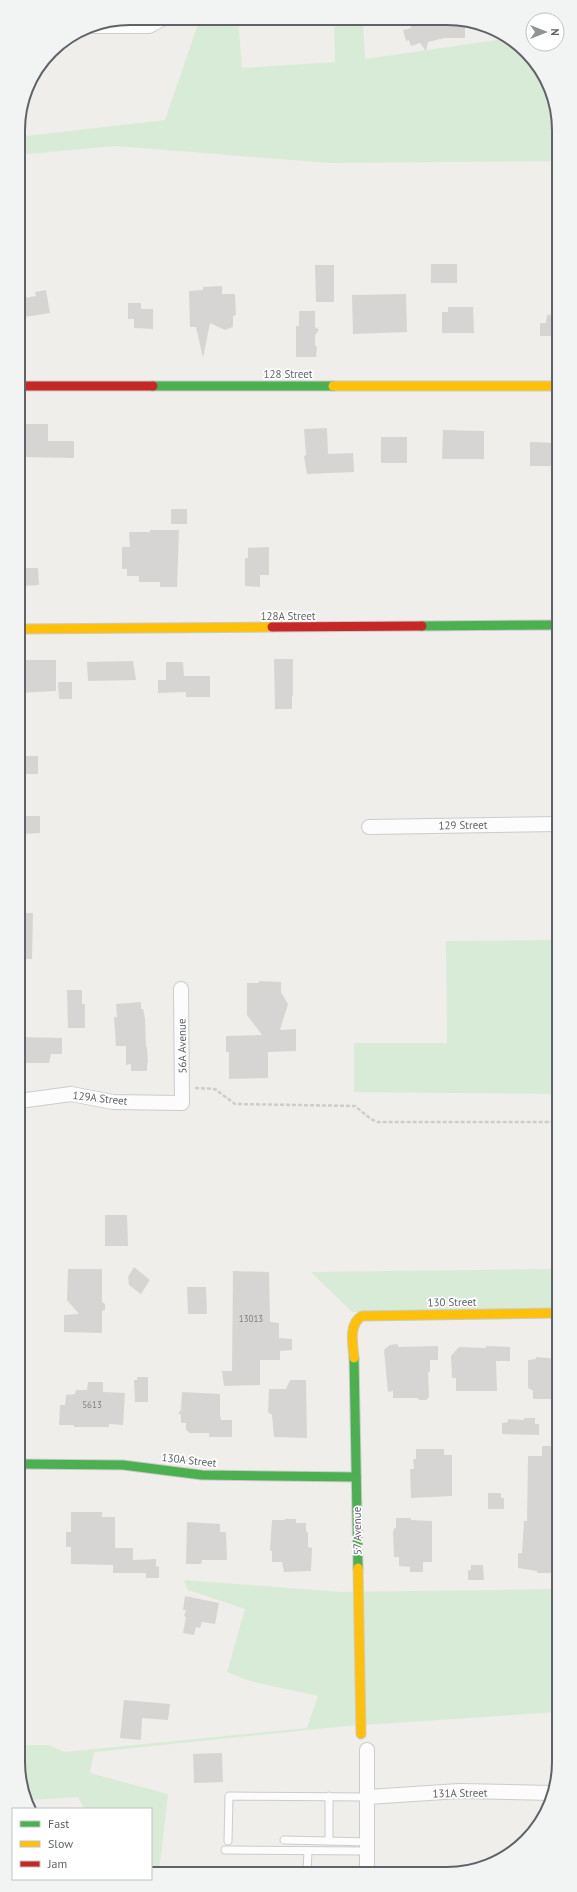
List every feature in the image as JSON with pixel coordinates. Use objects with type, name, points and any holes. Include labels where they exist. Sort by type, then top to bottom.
[{"type":"street","points":[[117,26],[152,25]]},
{"type":"street","name":"128 Street","points":[[25,386],[552,386]]},
{"type":"street","name":"128A Street","points":[[25,629],[552,625]]},
{"type":"street","name":"129 Street","points":[[369,827],[552,824]]},
{"type":"street","name":"56A Avenue","points":[[181,989],[182,1103]]},
{"type":"street","name":"129A Street","points":[[25,1100],[71,1094],[113,1102],[182,1103]]},
{"type":"street","name":"130 Street","points":[[354,1328],[357,1319],[362,1316],[552,1313]]},
{"type":"street","name":"57 Avenue","points":[[354,1328],[361,1734]]},
{"type":"street","name":"130A Street","points":[[25,1464],[123,1464],[202,1475],[356,1477]]},
{"type":"street","points":[[367,1750],[367,1867]]},
{"type":"street","name":"131A Street","points":[[368,1797],[459,1791],[547,1793]]},
{"type":"lane","points":[[228,1841],[228,1796],[368,1797]]},
{"type":"lane","points":[[328,1841],[329,1796]]},
{"type":"lane","points":[[284,1840],[328,1841],[367,1846]]},
{"type":"lane","points":[[225,1850],[308,1850],[367,1846]]},
{"type":"lane","points":[[307,1867],[308,1850]]},
{"type":"path","points":[[192,1088],[215,1089],[234,1104],[355,1106],[377,1122],[552,1122]]},
{"type":"green space","points":[[198,25],[238,25],[242,68],[335,62],[334,25],[363,25],[365,59],[500,40],[511,47],[530,66],[544,90],[551,117],[552,161],[330,163],[115,146],[25,154],[25,136],[165,120]]},
{"type":"green space","points":[[552,940],[552,1094],[354,1092],[354,1043],[447,1043],[446,941]]},
{"type":"green space","points":[[552,1269],[552,1312],[352,1312],[311,1272]]},
{"type":"green space","points":[[184,1580],[341,1592],[552,1589],[552,1712],[347,1726],[94,1752],[90,1773],[168,1794],[160,1867],[152,1867],[152,1808],[84,1808],[78,1797],[32,1800],[26,1775],[25,1745],[48,1745],[65,1752],[307,1728],[318,1696],[250,1681],[227,1672],[245,1609],[188,1590]]},
{"type":"building","points":[[410,25],[465,27],[465,38],[444,38],[428,42],[426,51],[420,43],[411,46],[409,40],[406,41],[403,30],[411,28]]},
{"type":"building","points":[[431,264],[457,264],[457,283],[431,283]]},
{"type":"building","points":[[315,265],[334,265],[334,302],[316,302]]},
{"type":"building","points":[[222,286],[222,294],[235,294],[236,315],[233,316],[233,327],[225,330],[210,323],[203,358],[196,327],[190,327],[189,291],[203,290],[203,287]]},
{"type":"building","points":[[46,290],[50,313],[25,317],[25,298],[36,296],[35,292]]},
{"type":"building","points":[[406,294],[407,332],[353,334],[352,295]]},
{"type":"building","points":[[128,303],[141,303],[141,309],[153,309],[153,329],[134,328],[134,319],[128,319]]},
{"type":"building","points":[[448,307],[473,307],[474,333],[442,333],[442,312],[448,312]]},
{"type":"building","points":[[299,311],[315,311],[315,327],[319,330],[315,335],[315,345],[317,347],[316,357],[296,357],[296,326],[299,326]]},
{"type":"building","points":[[552,314],[552,336],[540,336],[540,323],[546,323],[547,315]]},
{"type":"building","points":[[25,424],[48,424],[48,441],[74,441],[74,458],[25,457]]},
{"type":"building","points":[[327,428],[328,454],[353,453],[354,472],[307,474],[304,456],[306,455],[304,429]]},
{"type":"building","points":[[443,430],[484,431],[484,459],[442,459]]},
{"type":"building","points":[[381,437],[407,437],[407,463],[381,463]]},
{"type":"building","points":[[530,442],[552,443],[552,466],[530,466]]},
{"type":"building","points":[[171,509],[187,509],[187,524],[171,524]]},
{"type":"building","points":[[150,530],[179,530],[177,587],[160,587],[160,582],[139,582],[139,576],[127,576],[127,569],[122,569],[122,547],[130,547],[129,532],[150,532]]},
{"type":"building","points":[[269,547],[269,575],[260,575],[260,587],[245,586],[245,558],[248,558],[248,548]]},
{"type":"building","points":[[25,568],[38,568],[39,585],[25,586]]},
{"type":"building","points":[[274,659],[293,659],[292,709],[275,709]]},
{"type":"building","points":[[25,660],[56,660],[56,691],[25,693]]},
{"type":"building","points":[[133,661],[136,680],[88,681],[87,662]]},
{"type":"building","points":[[166,662],[183,662],[184,676],[210,676],[210,697],[186,697],[186,692],[158,693],[158,680],[166,680]]},
{"type":"building","points":[[58,682],[72,682],[72,699],[59,699]]},
{"type":"building","points":[[25,756],[38,756],[38,774],[25,774]]},
{"type":"building","points":[[25,816],[40,816],[40,833],[25,834]]},
{"type":"building","points":[[25,913],[33,913],[32,959],[25,959]]},
{"type":"building","points":[[259,981],[281,982],[281,992],[288,1004],[280,1030],[296,1029],[296,1051],[268,1052],[268,1078],[229,1079],[229,1052],[226,1052],[226,1036],[262,1035],[247,1015],[247,983],[259,983]]},
{"type":"building","points":[[67,990],[82,990],[82,1004],[85,1004],[85,1028],[68,1028]]},
{"type":"building","points":[[141,1002],[141,1009],[143,1009],[145,1019],[148,1064],[147,1063],[147,1071],[131,1071],[131,1064],[126,1065],[126,1046],[116,1046],[114,1017],[117,1017],[116,1004]]},
{"type":"building","points":[[25,1037],[62,1038],[62,1054],[51,1054],[49,1063],[25,1063]]},
{"type":"building","points":[[105,1215],[127,1215],[128,1246],[105,1246]]},
{"type":"building","points":[[134,1267],[150,1280],[141,1294],[129,1285],[128,1277]]},
{"type":"building","points":[[68,1269],[102,1269],[102,1302],[105,1304],[105,1310],[102,1311],[102,1333],[64,1332],[64,1315],[79,1314],[67,1300]]},
{"type":"building","points":[[233,1271],[269,1272],[270,1322],[279,1323],[279,1338],[292,1339],[292,1350],[280,1351],[280,1360],[260,1360],[260,1385],[224,1386],[222,1371],[232,1371]]},
{"type":"building","points":[[187,1287],[206,1287],[207,1314],[188,1314]]},
{"type":"building","points":[[397,1344],[399,1347],[438,1346],[438,1360],[430,1360],[430,1372],[428,1372],[429,1397],[426,1400],[420,1400],[417,1398],[393,1398],[393,1391],[388,1392],[384,1350],[390,1345]]},
{"type":"building","points":[[486,1346],[510,1347],[510,1361],[496,1361],[497,1391],[456,1391],[456,1378],[452,1378],[451,1356],[459,1347],[486,1348]]},
{"type":"building","points":[[536,1357],[552,1358],[552,1399],[533,1399],[533,1391],[528,1388],[528,1360],[536,1359]]},
{"type":"building","points":[[137,1377],[148,1377],[148,1402],[135,1402],[134,1380],[137,1380]]},
{"type":"building","points":[[290,1380],[306,1380],[307,1438],[274,1437],[272,1415],[268,1412],[269,1389],[286,1389]]},
{"type":"building","points":[[88,1382],[103,1382],[103,1392],[125,1393],[123,1425],[109,1424],[109,1427],[74,1427],[74,1425],[59,1425],[60,1405],[65,1405],[66,1395],[75,1394],[76,1390],[87,1390]]},
{"type":"building","points":[[182,1392],[220,1394],[220,1417],[221,1420],[232,1420],[232,1437],[209,1437],[209,1433],[190,1433],[186,1430],[186,1423],[181,1423],[181,1415],[178,1413],[181,1410]]},
{"type":"building","points":[[524,1418],[535,1418],[535,1424],[539,1424],[539,1435],[502,1434],[502,1423],[508,1422],[508,1419],[524,1420]]},
{"type":"building","points":[[542,1446],[552,1446],[552,1573],[537,1573],[537,1571],[518,1568],[518,1553],[522,1553],[524,1521],[527,1521],[528,1456],[542,1456]]},
{"type":"building","points":[[416,1449],[444,1449],[444,1455],[452,1455],[452,1496],[411,1498],[410,1469],[414,1469],[413,1459],[416,1459]]},
{"type":"building","points":[[488,1493],[501,1493],[501,1498],[504,1498],[504,1509],[488,1509]]},
{"type":"building","points":[[71,1512],[102,1512],[102,1517],[115,1517],[115,1548],[133,1548],[133,1560],[156,1559],[156,1567],[159,1566],[159,1578],[146,1578],[146,1573],[113,1573],[113,1565],[71,1564],[71,1547],[66,1547],[66,1532],[71,1532]]},
{"type":"building","points":[[396,1518],[411,1518],[411,1520],[432,1521],[432,1562],[423,1562],[423,1572],[410,1572],[410,1567],[399,1566],[399,1557],[394,1557],[393,1533],[394,1528],[396,1528]]},
{"type":"building","points":[[296,1519],[296,1523],[306,1523],[306,1532],[308,1532],[308,1547],[312,1548],[311,1571],[284,1572],[282,1562],[272,1562],[272,1551],[270,1551],[272,1520]]},
{"type":"building","points":[[187,1522],[220,1524],[220,1532],[226,1532],[227,1560],[202,1560],[201,1564],[186,1564]]},
{"type":"building","points":[[471,1565],[483,1565],[484,1580],[468,1580],[468,1570],[471,1570]]},
{"type":"building","points":[[185,1596],[219,1603],[215,1624],[202,1622],[200,1628],[196,1627],[194,1635],[183,1633],[186,1617],[184,1616],[186,1610],[183,1610]]},
{"type":"building","points":[[124,1700],[170,1704],[168,1720],[142,1718],[141,1740],[120,1738]]},
{"type":"building","points":[[222,1753],[223,1782],[194,1783],[193,1754]]},
{"type":"traffic: fast","points":[[153,386],[333,386]]},
{"type":"traffic: fast","points":[[422,626],[552,625]]},
{"type":"traffic: fast","points":[[354,1358],[358,1568]]},
{"type":"traffic: fast","points":[[25,1464],[123,1465],[202,1475],[356,1477]]},
{"type":"traffic: slow","points":[[333,386],[552,386]]},
{"type":"traffic: slow","points":[[25,629],[272,627]]},
{"type":"traffic: slow","points":[[354,1358],[352,1341],[353,1329],[355,1324],[362,1316],[552,1313]]},
{"type":"traffic: slow","points":[[358,1568],[361,1734]]},
{"type":"traffic: jam","points":[[25,386],[153,386]]},
{"type":"traffic: jam","points":[[272,627],[422,626]]}]
